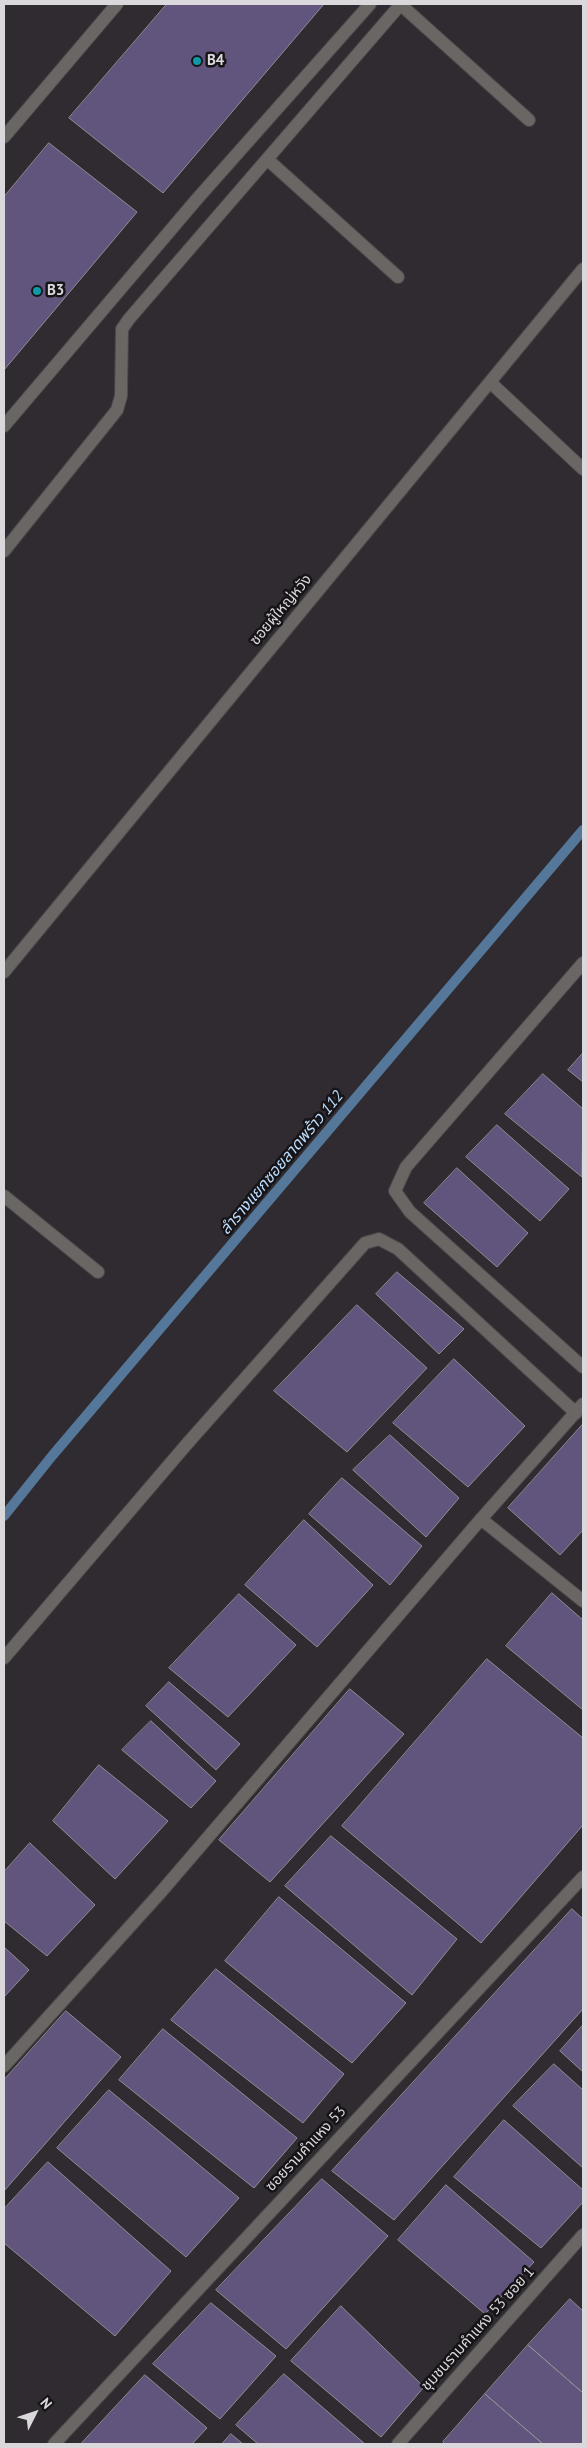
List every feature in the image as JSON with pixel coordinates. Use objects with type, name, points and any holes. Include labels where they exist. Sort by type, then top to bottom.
[{"type":"street","points":[[4,137],[117,4]]},
{"type":"street","points":[[4,426],[192,205],[370,4]]},
{"type":"street","points":[[4,551],[117,410],[121,396],[122,329],[401,4],[529,120]]},
{"type":"street","points":[[268,159],[398,277]]},
{"type":"street","name":"ซอยผู้ใหญ่หวัง","points":[[4,972],[583,269]]},
{"type":"street","points":[[491,383],[583,469]]},
{"type":"street","points":[[583,963],[406,1167],[395,1191],[410,1212],[583,1367]]},
{"type":"street","points":[[4,1196],[98,1272]]},
{"type":"street","points":[[4,1658],[186,1445],[365,1242],[379,1239],[398,1249],[580,1409],[481,1519],[161,1892],[4,2066]]},
{"type":"street","points":[[481,1519],[583,1601]]},
{"type":"street","name":"ซอยรามคำแหง 53","points":[[54,2444],[583,1877]]},
{"type":"street","name":"ชุมชนรามคำแหง 53 ซอย 1","points":[[398,2444],[583,2235]]},
{"type":"building","name":"B4","points":[[167,4],[324,4],[163,193],[69,118]]},
{"type":"building","name":"B3","points":[[49,143],[137,212],[4,370],[4,197]]},
{"type":"building","points":[[583,1053],[583,1082],[568,1070]]},
{"type":"building","points":[[543,1074],[583,1109],[582,1177],[505,1114]]},
{"type":"building","points":[[497,1125],[569,1189],[540,1221],[466,1157]]},
{"type":"building","points":[[457,1168],[528,1233],[497,1267],[424,1203]]},
{"type":"building","points":[[397,1272],[464,1329],[439,1354],[376,1294]]},
{"type":"building","points":[[357,1305],[427,1368],[347,1452],[274,1391]]},
{"type":"building","points":[[454,1359],[525,1426],[468,1487],[393,1423]]},
{"type":"building","points":[[583,1424],[583,1530],[560,1555],[508,1508]]},
{"type":"building","points":[[390,1435],[459,1498],[426,1537],[353,1470]]},
{"type":"building","points":[[342,1478],[422,1546],[390,1585],[309,1514]]},
{"type":"building","points":[[304,1520],[373,1585],[317,1647],[245,1585]]},
{"type":"building","points":[[552,1593],[583,1620],[583,1710],[506,1646]]},
{"type":"building","points":[[239,1594],[296,1645],[228,1717],[169,1668]]},
{"type":"building","points":[[487,1659],[583,1738],[583,1825],[481,1943],[342,1826]]},
{"type":"building","points":[[169,1682],[240,1744],[216,1770],[146,1706]]},
{"type":"building","points":[[350,1689],[404,1734],[270,1882],[219,1840]]},
{"type":"building","points":[[151,1721],[216,1781],[191,1808],[122,1750]]},
{"type":"building","points":[[99,1765],[168,1821],[115,1879],[53,1821]]},
{"type":"building","points":[[331,1836],[457,1939],[412,1995],[285,1886]]},
{"type":"building","points":[[30,1843],[95,1905],[47,1956],[4,1921],[4,1872]]},
{"type":"building","points":[[279,1897],[406,2003],[352,2063],[225,1961]]},
{"type":"building","points":[[572,1909],[583,1919],[583,2009],[394,2220],[332,2171]]},
{"type":"building","points":[[4,1947],[29,1970],[4,1997]]},
{"type":"building","points":[[216,1969],[344,2074],[303,2123],[171,2020]]},
{"type":"building","points":[[66,2011],[121,2057],[4,2191],[4,2080]]},
{"type":"building","points":[[583,2025],[583,2072],[560,2051]]},
{"type":"building","points":[[163,2029],[297,2138],[254,2188],[119,2080]]},
{"type":"building","points":[[554,2064],[583,2090],[583,2168],[513,2106]]},
{"type":"building","points":[[109,2090],[239,2198],[186,2257],[57,2148]]},
{"type":"building","points":[[504,2120],[583,2190],[583,2202],[541,2248],[454,2177]]},
{"type":"building","points":[[48,2162],[171,2271],[115,2336],[4,2243],[4,2209]]},
{"type":"building","points":[[322,2179],[388,2236],[286,2349],[216,2290]]},
{"type":"building","points":[[446,2185],[534,2262],[485,2314],[398,2240]]},
{"type":"building","points":[[570,2299],[583,2311],[583,2393],[528,2345]]},
{"type":"building","points":[[211,2303],[276,2356],[220,2419],[153,2364]]},
{"type":"building","points":[[341,2306],[424,2387],[381,2437],[291,2361]]},
{"type":"building","points":[[528,2345],[583,2393],[583,2444],[543,2444],[485,2394]]},
{"type":"building","points":[[284,2374],[365,2444],[258,2444],[236,2425]]},
{"type":"building","points":[[145,2375],[207,2428],[192,2444],[81,2444]]},
{"type":"building","points":[[485,2394],[543,2444],[445,2444],[443,2442]]},
{"type":"building","points":[[231,2434],[243,2444],[222,2444]]},
{"type":"waterway","name":"ลำรางแยกซอยลาดพร้าว 112","points":[[4,1516],[52,1456],[583,830]]},
{"type":"place","name":"B4","points":[[197,61]]},
{"type":"place","name":"B3","points":[[37,291]]}]
